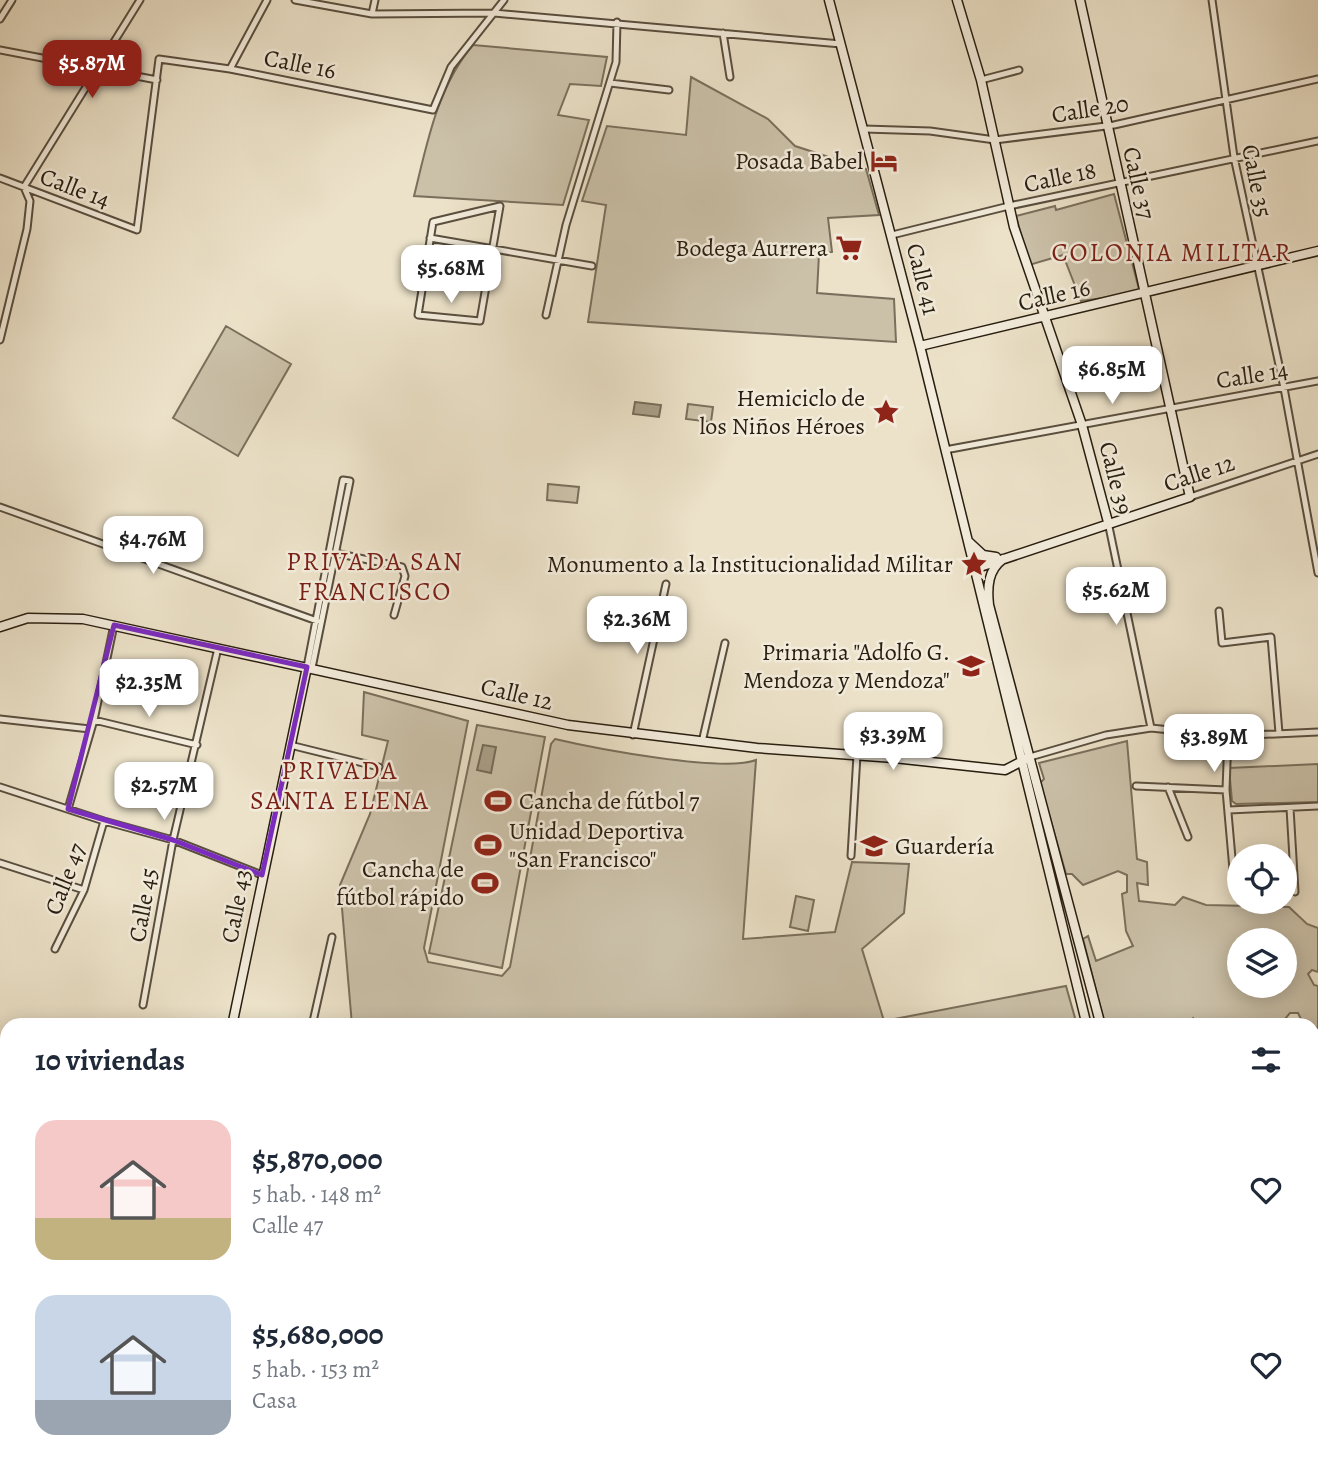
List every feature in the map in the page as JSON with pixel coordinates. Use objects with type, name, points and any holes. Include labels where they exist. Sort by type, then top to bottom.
[{"type":"main road","name":"Calle 41","points":[[829,0],[920,346],[1020,763],[1085,1018]]},
{"type":"main road","name":"Calle 39","points":[[957,0],[981,80],[1009,206],[1042,317],[1082,425],[1108,523]]},
{"type":"main road","name":"Calle 37","points":[[1080,0],[1119,182],[1173,406],[1190,496]]},
{"type":"main road","name":"Calle 16","points":[[920,346],[1318,251]]},
{"type":"main road","name":"Calle 12","points":[[974,569],[1190,496]]},
{"type":"main road","points":[[965,532],[973,548],[983,555],[1006,557]]},
{"type":"main road","points":[[1006,557],[991,574],[988,595],[1099,1018]]},
{"type":"main road","name":"Calle 12","points":[[0,628],[28,618],[57,617],[114,625],[553,722],[633,734],[1005,770],[1030,757]]},
{"type":"main road","name":"Calle 43","points":[[234,1018],[290,745],[309,669]]},
{"type":"main road","points":[[1052,893],[1066,890]]},
{"type":"street","points":[[0,19],[12,0]]},
{"type":"street","points":[[30,201],[24,187],[94,70],[140,0]]},
{"type":"street","points":[[230,69],[267,0]]},
{"type":"street","points":[[295,0],[372,14],[494,13],[841,44]]},
{"type":"street","points":[[372,14],[375,0]]},
{"type":"street","points":[[494,13],[504,0]]},
{"type":"street","name":"Calle 35","points":[[1212,0],[1234,157],[1284,388],[1318,573]]},
{"type":"street","name":"Calle 16","points":[[157,80],[159,59],[230,69],[433,110],[451,66],[494,13]]},
{"type":"street","points":[[546,315],[557,258],[616,62],[617,22]]},
{"type":"street","points":[[723,33],[730,77]]},
{"type":"street","points":[[0,50],[157,80]]},
{"type":"street","points":[[981,80],[1019,70]]},
{"type":"street","name":"Calle 20","points":[[864,129],[930,131],[995,140],[1108,126],[1318,79]]},
{"type":"street","name":"Calle 14","points":[[0,178],[137,230],[157,80]]},
{"type":"street","points":[[610,83],[669,90]]},
{"type":"street","name":"Calle 18","points":[[892,235],[1009,206],[1318,141]]},
{"type":"street","points":[[0,340],[32,190]]},
{"type":"street","points":[[500,206],[494,248],[480,321],[418,315],[433,222],[500,206]]},
{"type":"street","points":[[430,237],[592,266]]},
{"type":"street","name":"Calle 14","points":[[945,450],[1318,381]]},
{"type":"street","name":"Calle 12","points":[[1190,496],[1318,454]]},
{"type":"street","points":[[343,480],[350,481],[338,554],[309,669],[315,620],[331,552],[343,480]]},
{"type":"street","points":[[0,507],[322,624]]},
{"type":"street","name":"Calle 39","points":[[1108,523],[1151,728]]},
{"type":"street","points":[[331,552],[402,566],[405,576],[394,615]]},
{"type":"street","points":[[633,734],[666,584]]},
{"type":"street","points":[[1219,611],[1222,643],[1271,637],[1279,733]]},
{"type":"street","points":[[68,809],[94,719],[114,625]]},
{"type":"street","points":[[702,742],[724,643]]},
{"type":"street","name":"Calle 45","points":[[143,1005],[173,840],[218,648]]},
{"type":"street","points":[[0,719],[90,729]]},
{"type":"street","points":[[94,719],[197,745]]},
{"type":"street","points":[[1030,757],[1106,735],[1151,728],[1228,736],[1318,732]]},
{"type":"street","points":[[1228,736],[1226,790],[1231,844]]},
{"type":"street","points":[[290,745],[379,767]]},
{"type":"street","points":[[851,856],[857,755]]},
{"type":"street","points":[[0,786],[104,821],[173,840],[262,875]]},
{"type":"street","points":[[1136,786],[1226,790]]},
{"type":"street","points":[[1168,787],[1188,837]]},
{"type":"street","points":[[1229,810],[1318,806]]},
{"type":"street","points":[[1290,808],[1292,844]]},
{"type":"street","name":"Calle 47","points":[[55,949],[84,890],[104,821]]},
{"type":"street","points":[[0,863],[84,890]]},
{"type":"street","points":[[314,1018],[332,937]]},
{"type":"highlighted area","points":[[114,625],[307,667],[262,875],[173,840],[68,809]]},
{"type":"shaded area","points":[[473,45],[607,57],[601,86],[570,84],[558,115],[589,120],[563,205],[414,196],[442,98],[450,79]]},
{"type":"shaded area","points":[[691,77],[768,119],[795,146],[866,169],[879,215],[828,218],[832,252],[819,254],[817,293],[894,299],[896,342],[588,322],[606,205],[582,201],[607,126],[686,135]]},
{"type":"shaded area","points":[[1114,194],[1140,293],[1081,301],[1063,255],[1029,265],[1016,216],[1055,206],[1056,210]]},
{"type":"shaded area","points":[[226,326],[291,364],[238,456],[173,418]]},
{"type":"shaded area","points":[[635,402],[661,405],[659,417],[633,414]]},
{"type":"shaded area","points":[[688,404],[713,407],[711,422],[686,419]]},
{"type":"shaded area","points":[[548,484],[579,487],[577,503],[547,500]]},
{"type":"shaded area","points":[[364,692],[468,721],[424,948],[428,962],[502,976],[510,967],[551,744],[555,739],[688,761],[739,763],[756,760],[743,939],[835,932],[852,862],[909,864],[904,913],[862,949],[883,1018],[351,1018],[340,885],[370,814],[388,741],[362,735]]},
{"type":"shaded area","name":"Unidad Deportiva \"San Francisco\"","points":[[477,725],[545,737],[502,968],[429,953]]},
{"type":"shaded area","points":[[1127,741],[1137,859],[1147,862],[1148,885],[1137,883],[1139,901],[1175,905],[1183,897],[1206,905],[1227,906],[1227,914],[1296,914],[1307,924],[1318,928],[1318,972],[1312,970],[1308,974],[1314,985],[1318,986],[1318,1018],[1300,1018],[1298,1013],[1290,1013],[1286,1018],[1103,1018],[1083,939],[1088,936],[1096,961],[1133,946],[1126,931],[1122,894],[1127,892],[1127,875],[1118,871],[1083,885],[1072,874],[1066,874],[1040,783],[1044,779],[1039,763]]},
{"type":"shaded area","points":[[483,745],[496,747],[491,773],[477,770]]},
{"type":"shaded area","points":[[1318,764],[1318,802],[1236,804],[1232,801],[1229,768]]},
{"type":"shaded area","points":[[796,896],[814,900],[808,931],[790,927]]},
{"type":"shaded area","points":[[1066,986],[1075,1018],[900,1018]]},
{"type":"place","name":"Posada Babel","points":[[884,161]]},
{"type":"place","name":"Bodega Aurrera","points":[[849,248]]},
{"type":"place","name":"Hemiciclo de los Niños Héroes","points":[[886,412]]},
{"type":"place","name":"Monumento a la Institucionalidad Militar","points":[[974,564]]},
{"type":"place","name":"Primaria \"Adolfo G. Mendoza y Mendoza\"","points":[[971,666]]},
{"type":"place","name":"Cancha de fútbol 7","points":[[498,801]]},
{"type":"place","name":"Unidad Deportiva \"San Francisco\"","points":[[488,845]]},
{"type":"place","name":"Guardería","points":[[874,846]]},
{"type":"place","name":"Cancha de fútbol rápido","points":[[485,883]]},
{"type":"district","name":"COLONIA MILITAR","points":[[1172,252]]},
{"type":"district","name":"PRIVADA SAN FRANCISCO","points":[[375,576]]},
{"type":"district","name":"PRIVADA SANTA ELENA","points":[[340,785]]}]
